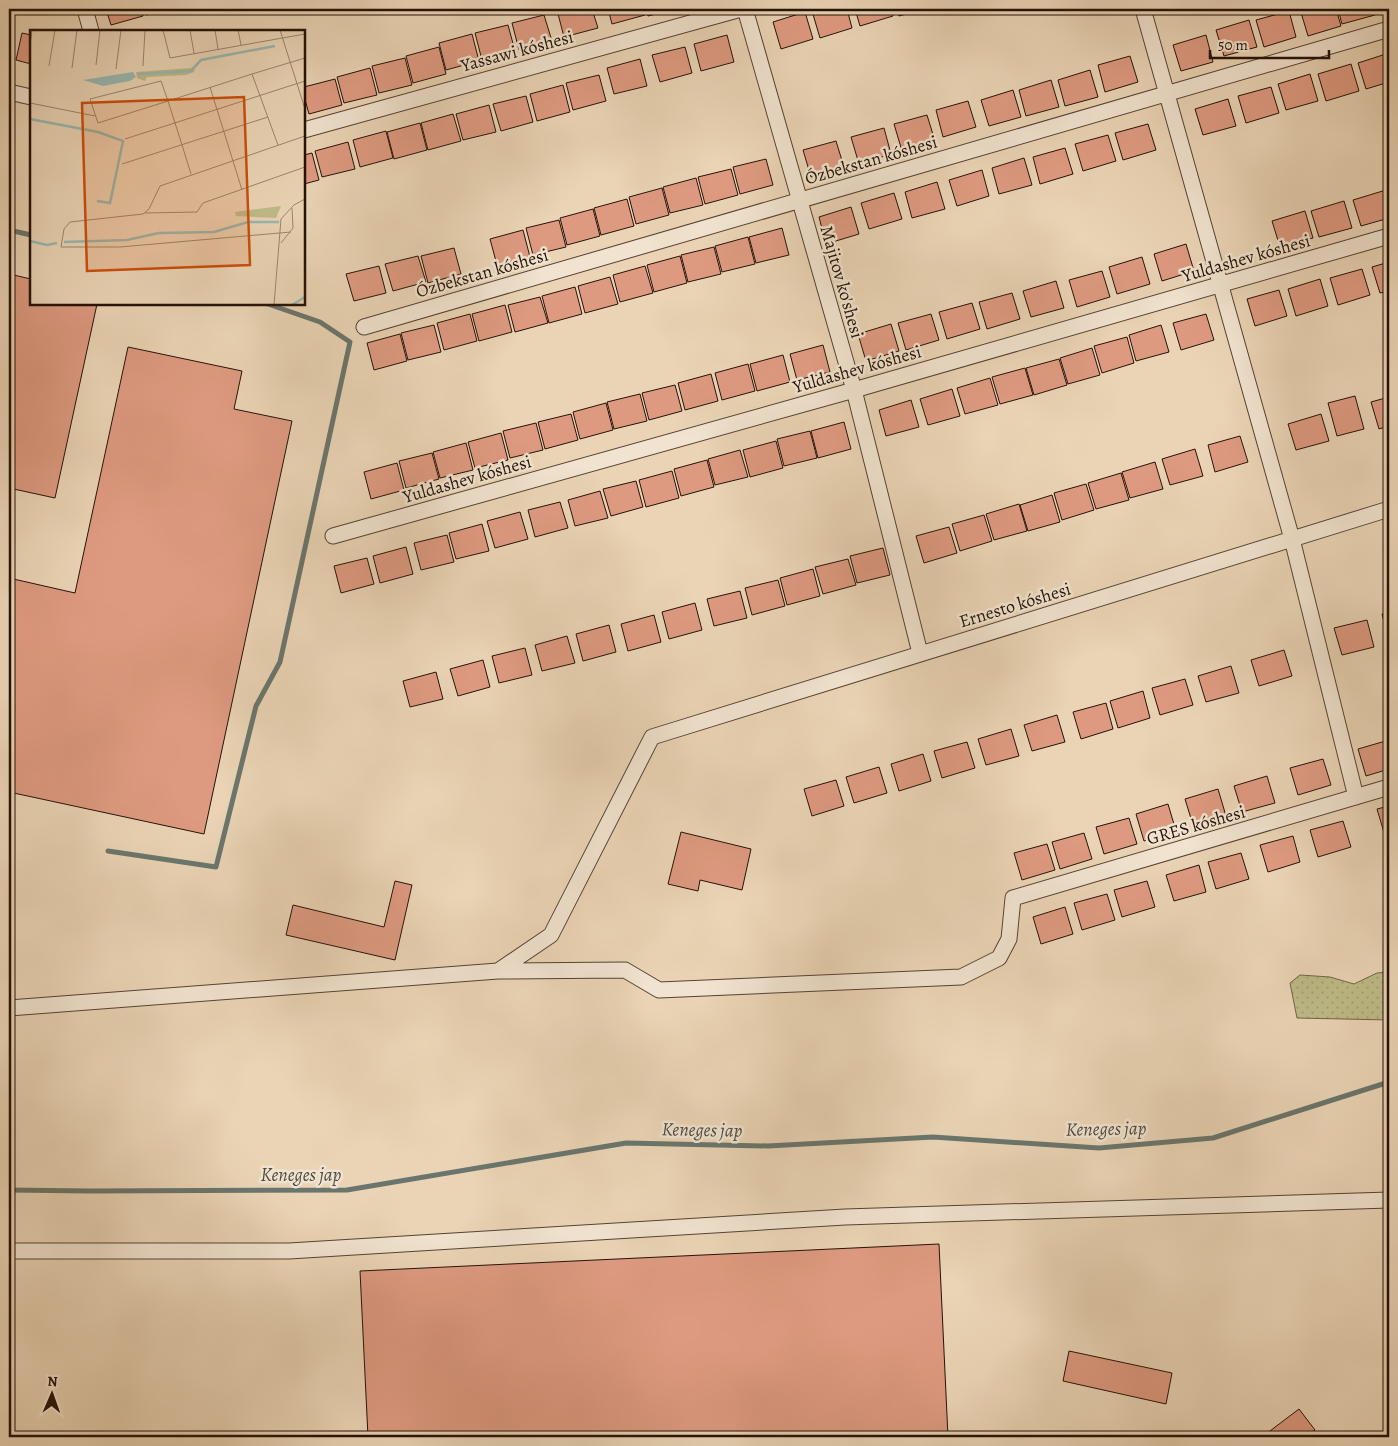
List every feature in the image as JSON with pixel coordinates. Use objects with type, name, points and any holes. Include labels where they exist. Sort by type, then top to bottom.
[{"type":"street","points":[[85,9],[91,30]]},
{"type":"street","name":"Yassawi kóshesi","points":[[305,130],[743,9]]},
{"type":"street","name":"Majitov ko'shesi","points":[[743,9],[854,390],[920,654]]},
{"type":"street","points":[[1144,9],[1292,539],[1356,797]]},
{"type":"street","name":"Ózbekstan kóshesi","points":[[364,326],[1389,29]]},
{"type":"street","points":[[9,92],[30,97]]},
{"type":"street","name":"Yuldashev kóshesi","points":[[333,536],[854,390],[1389,236]]},
{"type":"street","name":"Ernesto kóshesi","points":[[498,971],[551,935],[652,737],[1389,509]]},
{"type":"street","name":"GRES kóshesi","points":[[498,971],[625,970],[659,990],[961,978],[999,958],[1009,939],[1013,898],[1389,787]]},
{"type":"street","points":[[9,1008],[498,971]]},
{"type":"street","points":[[9,1251],[289,1251],[845,1217],[1389,1200]]},
{"type":"shaded area","points":[[1389,972],[1389,1020],[1297,1018],[1290,983],[1300,975],[1330,977],[1354,984],[1377,973]]},
{"type":"building","points":[[106,9],[141,9],[143,16],[111,25]]},
{"type":"building","points":[[144,9],[170,9],[146,15]]},
{"type":"building","points":[[592,9],[598,28],[564,37],[557,10]]},
{"type":"building","points":[[608,9],[643,9],[645,15],[612,24]]},
{"type":"building","points":[[646,9],[676,9],[648,16]]},
{"type":"building","points":[[847,9],[852,28],[820,38],[812,11]]},
{"type":"building","points":[[855,9],[891,9],[893,16],[860,26]]},
{"type":"building","points":[[897,9],[924,9],[899,16]]},
{"type":"building","points":[[1300,9],[1336,9],[1341,26],[1308,36]]},
{"type":"building","points":[[1338,9],[1373,9],[1375,15],[1342,24]]},
{"type":"building","points":[[1289,11],[1296,37],[1264,47],[1256,20]]},
{"type":"building","points":[[805,12],[813,39],[781,49],[773,22]]},
{"type":"building","points":[[544,15],[552,41],[519,50],[512,23]]},
{"type":"building","points":[[1249,20],[1257,47],[1224,56],[1216,30]]},
{"type":"building","points":[[508,25],[515,51],[482,60],[475,33]]},
{"type":"building","points":[[22,33],[30,35],[30,64],[16,60]]},
{"type":"building","points":[[472,34],[479,61],[446,70],[439,43]]},
{"type":"building","points":[[727,35],[734,62],[701,71],[694,44]]},
{"type":"building","points":[[1206,35],[1213,62],[1181,71],[1173,45]]},
{"type":"building","points":[[439,47],[446,74],[413,83],[406,56]]},
{"type":"building","points":[[685,47],[692,73],[660,82],[652,55]]},
{"type":"building","points":[[1389,53],[1389,82],[1366,89],[1358,63]]},
{"type":"building","points":[[1130,56],[1138,82],[1105,92],[1098,65]]},
{"type":"building","points":[[405,58],[412,85],[379,93],[372,66]]},
{"type":"building","points":[[640,59],[647,86],[614,94],[607,68]]},
{"type":"building","points":[[1351,64],[1359,91],[1326,101],[1318,74]]},
{"type":"building","points":[[370,68],[377,95],[344,103],[337,77]]},
{"type":"building","points":[[1090,70],[1098,97],[1065,106],[1058,80]]},
{"type":"building","points":[[1310,74],[1318,101],[1286,110],[1278,84]]},
{"type":"building","points":[[599,75],[606,101],[573,110],[566,83]]},
{"type":"building","points":[[335,79],[342,105],[309,114],[305,100],[305,87]]},
{"type":"building","points":[[1051,80],[1059,107],[1026,116],[1019,90]]},
{"type":"building","points":[[563,85],[570,112],[537,121],[530,94]]},
{"type":"building","points":[[1271,87],[1279,113],[1246,123],[1238,96]]},
{"type":"building","points":[[1013,90],[1021,117],[989,126],[981,100]]},
{"type":"building","points":[[526,96],[533,122],[501,131],[493,104]]},
{"type":"building","points":[[1228,99],[1236,126],[1203,135],[1195,109]]},
{"type":"building","points":[[968,101],[976,127],[943,137],[936,110]]},
{"type":"building","points":[[489,105],[496,132],[463,140],[456,114]]},
{"type":"building","points":[[453,114],[461,141],[428,150],[421,123]]},
{"type":"building","points":[[927,115],[935,141],[902,151],[894,124]]},
{"type":"building","points":[[420,123],[427,150],[394,159],[387,132]]},
{"type":"building","points":[[1148,124],[1156,150],[1123,160],[1115,133]]},
{"type":"building","points":[[884,128],[891,154],[859,164],[851,137]]},
{"type":"building","points":[[386,131],[393,158],[360,167],[353,140]]},
{"type":"building","points":[[1108,135],[1116,161],[1083,171],[1075,144]]},
{"type":"building","points":[[836,141],[844,167],[811,177],[803,150]]},
{"type":"building","points":[[348,142],[355,169],[322,177],[315,151]]},
{"type":"building","points":[[1065,148],[1073,174],[1040,184],[1033,157]]},
{"type":"building","points":[[312,153],[319,180],[305,184],[305,155]]},
{"type":"building","points":[[1024,158],[1032,185],[999,194],[992,168]]},
{"type":"building","points":[[766,159],[773,185],[740,194],[733,167]]},
{"type":"building","points":[[731,169],[738,195],[705,204],[698,177]]},
{"type":"building","points":[[982,170],[989,196],[957,206],[949,180]]},
{"type":"building","points":[[696,178],[703,205],[670,213],[663,187]]},
{"type":"building","points":[[937,182],[945,209],[912,218],[905,192]]},
{"type":"building","points":[[662,188],[669,215],[636,224],[629,197]]},
{"type":"building","points":[[1386,190],[1389,201],[1389,218],[1361,226],[1353,200]]},
{"type":"building","points":[[894,193],[902,219],[869,229],[861,203]]},
{"type":"building","points":[[627,199],[634,226],[601,235],[594,208]]},
{"type":"building","points":[[1344,201],[1352,228],[1319,237],[1311,211]]},
{"type":"building","points":[[851,207],[859,234],[826,244],[819,217]]},
{"type":"building","points":[[593,209],[600,236],[567,245],[560,218]]},
{"type":"building","points":[[1305,211],[1313,238],[1280,247],[1272,221]]},
{"type":"building","points":[[559,220],[566,247],[533,255],[526,228]]},
{"type":"building","points":[[782,228],[789,255],[756,263],[749,237]]},
{"type":"building","points":[[523,230],[530,257],[497,265],[490,239]]},
{"type":"building","points":[[748,237],[755,264],[722,272],[715,246]]},
{"type":"building","points":[[1186,244],[1194,271],[1162,281],[1154,254]]},
{"type":"building","points":[[714,247],[721,274],[688,282],[681,255]]},
{"type":"building","points":[[454,248],[461,274],[428,283],[421,256]]},
{"type":"building","points":[[418,256],[426,282],[393,291],[385,264]]},
{"type":"building","points":[[680,256],[687,283],[654,292],[647,265]]},
{"type":"building","points":[[1142,257],[1150,284],[1117,294],[1109,267]]},
{"type":"building","points":[[1389,262],[1389,291],[1380,293],[1372,267]]},
{"type":"building","points":[[379,266],[386,293],[354,301],[346,274]]},
{"type":"building","points":[[645,266],[653,293],[620,302],[613,275]]},
{"type":"building","points":[[1362,269],[1370,295],[1338,305],[1330,278]]},
{"type":"building","points":[[1102,271],[1110,297],[1077,307],[1069,280]]},
{"type":"building","points":[[9,274],[30,279],[30,305],[97,305],[55,498],[9,488]]},
{"type":"building","points":[[610,277],[618,304],[585,313],[578,286]]},
{"type":"building","points":[[1320,279],[1328,306],[1296,316],[1288,289]]},
{"type":"building","points":[[1056,281],[1064,308],[1031,317],[1023,291]]},
{"type":"building","points":[[575,287],[582,314],[549,323],[542,296]]},
{"type":"building","points":[[1279,290],[1287,316],[1255,326],[1247,299]]},
{"type":"building","points":[[1012,293],[1020,319],[987,329],[979,302]]},
{"type":"building","points":[[540,297],[548,323],[515,332],[508,305]]},
{"type":"building","points":[[972,303],[980,329],[947,339],[939,312]]},
{"type":"building","points":[[505,305],[512,332],[479,341],[472,314]]},
{"type":"building","points":[[470,314],[477,341],[444,350],[437,323]]},
{"type":"building","points":[[931,314],[939,340],[906,350],[898,323]]},
{"type":"building","points":[[1206,314],[1214,340],[1181,350],[1173,323]]},
{"type":"building","points":[[891,324],[899,351],[866,361],[858,334]]},
{"type":"building","points":[[434,325],[441,352],[408,360],[401,333]]},
{"type":"building","points":[[1161,325],[1169,352],[1136,361],[1129,335]]},
{"type":"building","points":[[400,334],[407,361],[374,370],[367,343]]},
{"type":"building","points":[[1127,337],[1134,363],[1102,373],[1094,346]]},
{"type":"building","points":[[823,345],[830,372],[797,380],[790,354]]},
{"type":"building","points":[[128,347],[242,371],[234,409],[292,421],[204,834],[9,792],[9,578],[75,593]]},
{"type":"building","points":[[1092,348],[1100,375],[1068,384],[1060,358]]},
{"type":"building","points":[[783,355],[790,382],[757,391],[750,364]]},
{"type":"building","points":[[1059,359],[1067,385],[1034,395],[1026,368]]},
{"type":"building","points":[[748,364],[755,391],[722,400],[715,373]]},
{"type":"building","points":[[1025,368],[1033,395],[1000,404],[992,377]]},
{"type":"building","points":[[711,374],[718,401],[685,410],[678,383]]},
{"type":"building","points":[[990,378],[998,405],[965,414],[957,388]]},
{"type":"building","points":[[675,385],[682,411],[649,420],[642,393]]},
{"type":"building","points":[[952,389],[960,416],[928,425],[920,399]]},
{"type":"building","points":[[640,394],[647,421],[614,429],[607,402]]},
{"type":"building","points":[[1355,396],[1364,429],[1337,436],[1328,403]]},
{"type":"building","points":[[1389,397],[1389,426],[1379,429],[1371,402]]},
{"type":"building","points":[[911,400],[919,427],[886,436],[879,410]]},
{"type":"building","points":[[606,403],[613,430],[580,439],[573,412]]},
{"type":"building","points":[[571,414],[578,440],[545,449],[538,422]]},
{"type":"building","points":[[1321,414],[1329,441],[1296,450],[1288,424]]},
{"type":"building","points":[[844,422],[851,449],[818,458],[811,431]]},
{"type":"building","points":[[536,423],[543,450],[510,458],[503,431]]},
{"type":"building","points":[[810,431],[817,458],[784,466],[777,439]]},
{"type":"building","points":[[501,433],[508,460],[475,468],[468,442]]},
{"type":"building","points":[[1240,436],[1248,462],[1215,472],[1208,445]]},
{"type":"building","points":[[776,441],[783,468],[750,477],[743,450]]},
{"type":"building","points":[[466,443],[473,470],[440,478],[433,452]]},
{"type":"building","points":[[1195,449],[1203,476],[1170,485],[1162,459]]},
{"type":"building","points":[[740,450],[748,477],[715,485],[708,459]]},
{"type":"building","points":[[432,453],[439,479],[406,488],[399,461]]},
{"type":"building","points":[[707,460],[714,487],[681,496],[674,469]]},
{"type":"building","points":[[1155,462],[1163,489],[1130,498],[1122,472]]},
{"type":"building","points":[[397,463],[404,490],[371,499],[364,472]]},
{"type":"building","points":[[672,471],[679,498],[646,507],[639,480]]},
{"type":"building","points":[[1121,473],[1129,500],[1096,509],[1088,483]]},
{"type":"building","points":[[636,481],[643,507],[611,516],[603,489]]},
{"type":"building","points":[[1086,484],[1094,510],[1062,520],[1054,493]]},
{"type":"building","points":[[600,491],[608,518],[575,526],[568,500]]},
{"type":"building","points":[[1052,495],[1060,522],[1028,531],[1020,505]]},
{"type":"building","points":[[560,502],[568,528],[535,537],[528,510]]},
{"type":"building","points":[[1019,504],[1027,531],[994,540],[986,514]]},
{"type":"building","points":[[520,512],[528,539],[495,548],[487,521]]},
{"type":"building","points":[[984,515],[992,541],[960,551],[952,524]]},
{"type":"building","points":[[482,524],[489,551],[456,559],[449,533]]},
{"type":"building","points":[[949,527],[957,553],[924,563],[916,536]]},
{"type":"building","points":[[447,535],[454,562],[421,570],[414,543]]},
{"type":"building","points":[[406,547],[413,574],[380,583],[373,556]]},
{"type":"building","points":[[883,548],[890,575],[857,583],[850,556]]},
{"type":"building","points":[[367,558],[374,584],[341,593],[334,566]]},
{"type":"building","points":[[848,559],[856,585],[823,594],[815,567]]},
{"type":"building","points":[[813,569],[820,596],[787,605],[780,578]]},
{"type":"building","points":[[778,580],[785,606],[752,615],[745,588]]},
{"type":"building","points":[[740,591],[747,618],[714,626],[707,599]]},
{"type":"building","points":[[695,603],[702,630],[669,639],[662,612]]},
{"type":"building","points":[[1389,612],[1389,641],[1382,614]]},
{"type":"building","points":[[654,615],[661,642],[628,651],[621,624]]},
{"type":"building","points":[[1367,620],[1374,647],[1342,655],[1334,628]]},
{"type":"building","points":[[609,625],[616,652],[583,661],[576,634]]},
{"type":"building","points":[[567,636],[575,663],[542,671],[535,645]]},
{"type":"building","points":[[525,648],[532,675],[499,683],[492,656]]},
{"type":"building","points":[[1284,650],[1292,676],[1259,686],[1251,660]]},
{"type":"building","points":[[483,660],[490,687],[458,696],[450,669]]},
{"type":"building","points":[[1231,666],[1239,693],[1206,702],[1198,676]]},
{"type":"building","points":[[436,672],[443,699],[410,707],[403,681]]},
{"type":"building","points":[[1185,679],[1193,705],[1160,715],[1152,688]]},
{"type":"building","points":[[1143,691],[1150,718],[1118,728],[1110,701]]},
{"type":"building","points":[[1106,703],[1113,729],[1081,739],[1073,712]]},
{"type":"building","points":[[1057,715],[1065,742],[1032,751],[1024,725]]},
{"type":"building","points":[[1011,729],[1019,756],[986,765],[978,739]]},
{"type":"building","points":[[1389,740],[1389,769],[1366,776],[1358,749]]},
{"type":"building","points":[[967,742],[975,768],[942,778],[934,751]]},
{"type":"building","points":[[923,754],[931,781],[899,791],[891,764]]},
{"type":"building","points":[[1323,759],[1331,785],[1298,795],[1290,768]]},
{"type":"building","points":[[879,767],[887,793],[854,803],[846,777]]},
{"type":"building","points":[[1267,776],[1275,803],[1242,812],[1234,786]]},
{"type":"building","points":[[836,780],[844,806],[812,816],[804,789]]},
{"type":"building","points":[[1218,789],[1226,816],[1193,825],[1185,799]]},
{"type":"building","points":[[1168,804],[1176,831],[1144,841],[1136,814]]},
{"type":"building","points":[[1389,806],[1389,835],[1385,836],[1377,809]]},
{"type":"building","points":[[1129,818],[1137,844],[1104,854],[1096,827]]},
{"type":"building","points":[[1343,821],[1351,847],[1318,857],[1310,830]]},
{"type":"building","points":[[681,832],[751,849],[742,890],[700,880],[698,891],[668,884]]},
{"type":"building","points":[[1084,833],[1092,859],[1060,869],[1052,842]]},
{"type":"building","points":[[1293,836],[1300,862],[1268,872],[1260,845]]},
{"type":"building","points":[[1047,844],[1055,870],[1022,880],[1014,853]]},
{"type":"building","points":[[1241,853],[1249,879],[1216,889],[1208,862]]},
{"type":"building","points":[[1199,865],[1206,892],[1174,901],[1166,875]]},
{"type":"building","points":[[395,881],[412,885],[395,960],[286,935],[293,905],[384,927]]},
{"type":"building","points":[[1147,881],[1155,907],[1122,917],[1114,890]]},
{"type":"building","points":[[1107,894],[1115,920],[1082,930],[1074,903]]},
{"type":"building","points":[[1065,907],[1073,934],[1041,944],[1033,917]]},
{"type":"building","points":[[939,1244],[948,1437],[368,1437],[360,1271]]},
{"type":"building","points":[[1069,1351],[1172,1373],[1166,1404],[1063,1381]]},
{"type":"building","points":[[1299,1409],[1315,1430],[1309,1434],[1312,1437],[1262,1437]]},
{"type":"waterway","points":[[9,230],[30,235]]},
{"type":"waterway","points":[[108,851],[216,867],[256,706],[280,662],[350,342],[320,322],[271,305]]},
{"type":"waterway","name":"Keneges jap","points":[[9,1190],[347,1190],[626,1143],[768,1146],[933,1137],[1099,1148],[1213,1138],[1389,1082]]}]
